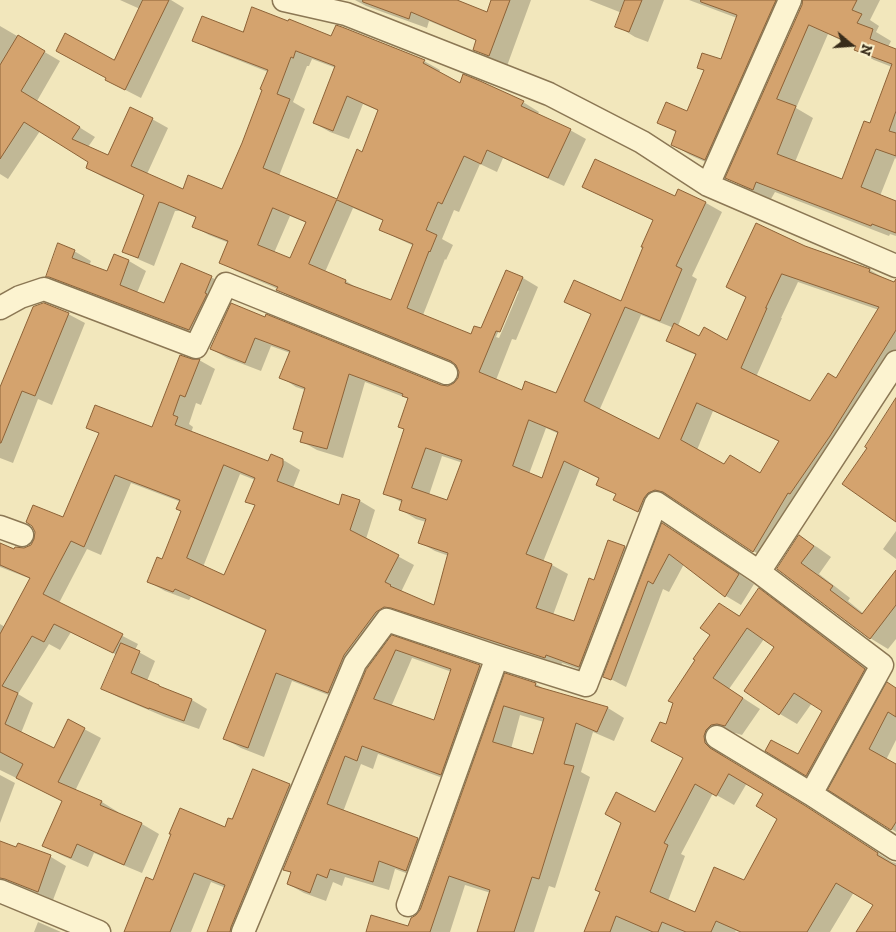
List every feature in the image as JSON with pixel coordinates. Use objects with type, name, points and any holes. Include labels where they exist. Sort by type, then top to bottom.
[{"type":"street","points":[[284,0],[346,14],[549,94],[642,142],[708,185],[896,266]]},
{"type":"street","points":[[708,185],[790,0]]},
{"type":"street","points":[[0,308],[20,297],[44,289],[196,347],[226,284],[446,373]]},
{"type":"street","points":[[759,572],[896,362]]},
{"type":"street","points":[[243,932],[355,663],[387,620],[586,685],[656,503],[759,572],[889,670],[811,794]]},
{"type":"street","points":[[0,526],[22,535]]},
{"type":"street","points":[[408,905],[497,657]]},
{"type":"street","points":[[718,737],[896,849]]},
{"type":"street","points":[[0,891],[99,932]]},
{"type":"building","points":[[143,0],[169,0],[125,90],[56,51],[65,33],[114,60]]},
{"type":"building","points":[[363,0],[457,0],[487,12],[491,0],[510,0],[489,56],[473,50],[476,40],[411,12],[409,19],[363,2]]},
{"type":"building","points":[[625,0],[642,0],[629,32],[615,27]]},
{"type":"building","points":[[701,0],[776,0],[705,160],[671,145],[676,131],[657,123],[666,102],[687,111],[704,70],[697,68],[702,53],[721,59],[737,15],[701,2]]},
{"type":"building","points":[[803,0],[857,0],[852,10],[862,14],[857,23],[873,29],[870,39],[896,49],[896,111],[889,131],[896,133],[896,156],[876,149],[861,187],[896,201],[896,233],[872,224],[871,226],[756,182],[753,190],[725,178]],"holes":[[[809,25],[856,46],[854,50],[892,64],[870,123],[864,121],[842,179],[777,154],[796,106],[777,99]]]},
{"type":"building","points":[[252,7],[331,36],[336,25],[425,60],[423,63],[460,83],[463,74],[480,81],[524,101],[521,106],[571,129],[548,178],[487,150],[481,164],[464,156],[442,204],[438,202],[426,230],[437,235],[407,308],[471,334],[474,326],[481,328],[506,270],[523,277],[500,332],[496,331],[479,372],[522,390],[525,381],[556,393],[591,314],[564,302],[574,280],[621,301],[653,220],[582,187],[595,159],[675,196],[678,189],[706,202],[676,266],[682,269],[660,321],[625,307],[584,401],[659,439],[696,354],[666,341],[674,323],[699,336],[704,327],[727,340],[746,297],[726,287],[756,223],[805,246],[870,269],[869,272],[894,282],[896,279],[896,330],[830,436],[790,494],[788,493],[753,552],[663,492],[655,490],[648,493],[638,512],[613,500],[616,494],[596,485],[599,478],[564,461],[526,554],[552,564],[536,608],[574,621],[589,578],[594,580],[608,540],[625,546],[579,667],[546,655],[545,658],[384,607],[376,612],[344,655],[328,693],[276,673],[248,748],[223,739],[266,630],[175,589],[173,592],[147,582],[157,557],[162,559],[181,511],[176,509],[180,500],[115,475],[84,547],[71,541],[43,594],[123,634],[113,653],[54,624],[44,642],[32,636],[2,686],[18,693],[5,724],[54,748],[68,719],[85,728],[58,782],[102,801],[100,805],[142,823],[124,865],[77,844],[71,858],[42,846],[62,801],[16,778],[23,764],[0,752],[0,634],[30,578],[0,565],[0,543],[14,549],[15,547],[24,548],[31,545],[35,532],[32,526],[26,522],[33,505],[63,517],[99,433],[86,428],[95,405],[152,427],[180,355],[192,359],[200,359],[185,397],[180,395],[173,415],[178,417],[175,425],[268,461],[271,454],[283,459],[283,465],[277,481],[339,505],[342,494],[360,500],[350,530],[399,555],[385,582],[390,586],[434,605],[448,553],[418,543],[426,519],[399,510],[402,500],[383,494],[404,429],[398,427],[408,398],[402,396],[403,394],[349,374],[327,449],[300,442],[303,432],[293,429],[305,388],[279,378],[290,351],[255,338],[245,363],[210,349],[231,303],[265,317],[266,314],[441,385],[448,386],[458,378],[459,372],[456,365],[451,361],[276,290],[278,287],[219,263],[228,241],[192,227],[196,217],[163,203],[159,202],[138,258],[122,252],[144,195],[86,168],[88,162],[24,122],[0,159],[0,65],[18,35],[45,51],[21,91],[80,127],[72,139],[108,155],[130,107],[153,118],[131,166],[183,189],[188,175],[222,189],[242,143],[268,70],[192,41],[202,16],[243,32]],"holes":[[[296,51],[335,66],[313,123],[333,131],[347,96],[378,110],[362,152],[357,149],[337,199],[263,168],[290,99],[277,94],[291,57],[293,58]],[[337,200],[383,220],[379,230],[413,244],[391,300],[345,283],[346,280],[309,264]],[[273,208],[306,222],[290,258],[258,245]],[[782,274],[879,307],[836,378],[828,373],[810,401],[741,368]],[[697,403],[779,441],[760,473],[730,455],[724,464],[681,440]],[[529,420],[558,432],[542,478],[513,466]],[[426,448],[462,460],[447,500],[412,488]],[[224,465],[255,478],[245,502],[255,505],[224,575],[187,558]]]},
{"type":"building","points":[[58,243],[75,250],[72,258],[107,271],[114,254],[129,260],[120,285],[164,303],[181,263],[212,276],[205,293],[207,294],[189,330],[46,277]]},
{"type":"building","points":[[44,303],[69,313],[35,396],[22,391],[0,443],[0,387],[33,307]]},
{"type":"building","points":[[896,398],[896,522],[842,484],[867,448],[865,447]]},
{"type":"building","points":[[662,523],[739,574],[725,597],[669,554],[653,584],[648,581],[611,680],[603,677]]},
{"type":"building","points":[[799,535],[814,546],[801,563],[833,586],[830,590],[862,614],[896,570],[896,605],[870,639],[777,569]]},
{"type":"building","points":[[759,588],[865,669],[806,776],[765,751],[771,740],[798,754],[822,711],[794,693],[779,715],[744,691],[774,647],[747,628],[713,678],[743,698],[725,726],[711,725],[706,730],[704,736],[705,743],[710,748],[804,805],[896,866],[896,932],[856,932],[873,905],[836,883],[807,932],[741,932],[716,921],[711,932],[686,932],[662,922],[658,932],[653,932],[616,916],[610,932],[584,932],[600,892],[595,890],[621,823],[605,814],[616,792],[655,812],[683,758],[651,741],[660,722],[666,724],[673,703],[668,701],[710,635],[700,628],[719,603],[739,616]],"holes":[[[729,774],[763,794],[756,806],[777,819],[744,880],[714,867],[695,912],[650,892],[668,845],[664,843],[695,784],[716,796]]]},
{"type":"building","points":[[392,635],[480,665],[441,775],[362,746],[357,761],[345,756],[327,804],[418,838],[406,871],[379,861],[373,882],[330,869],[327,878],[317,874],[310,893],[287,884],[291,872],[283,870],[366,670]],"holes":[[[396,650],[451,669],[434,720],[374,699]]]},
{"type":"building","points":[[121,643],[140,651],[131,673],[192,699],[184,721],[101,689]]},
{"type":"building","points":[[505,673],[536,683],[535,686],[608,707],[597,732],[576,723],[564,764],[574,766],[539,879],[532,877],[514,932],[477,932],[490,890],[449,876],[430,932],[366,932],[371,915],[408,926],[411,918],[420,910]],"holes":[[[504,706],[544,718],[533,754],[493,742]]]},
{"type":"building","points":[[887,682],[896,688],[896,717],[888,712],[869,749],[896,764],[896,822],[891,830],[828,790]]},
{"type":"building","points":[[253,769],[290,784],[230,932],[207,932],[225,885],[194,873],[170,932],[124,932],[146,877],[153,880],[180,808],[225,827],[228,818],[232,819]]},
{"type":"building","points":[[0,841],[16,847],[18,843],[51,855],[38,892],[0,878]]}]
